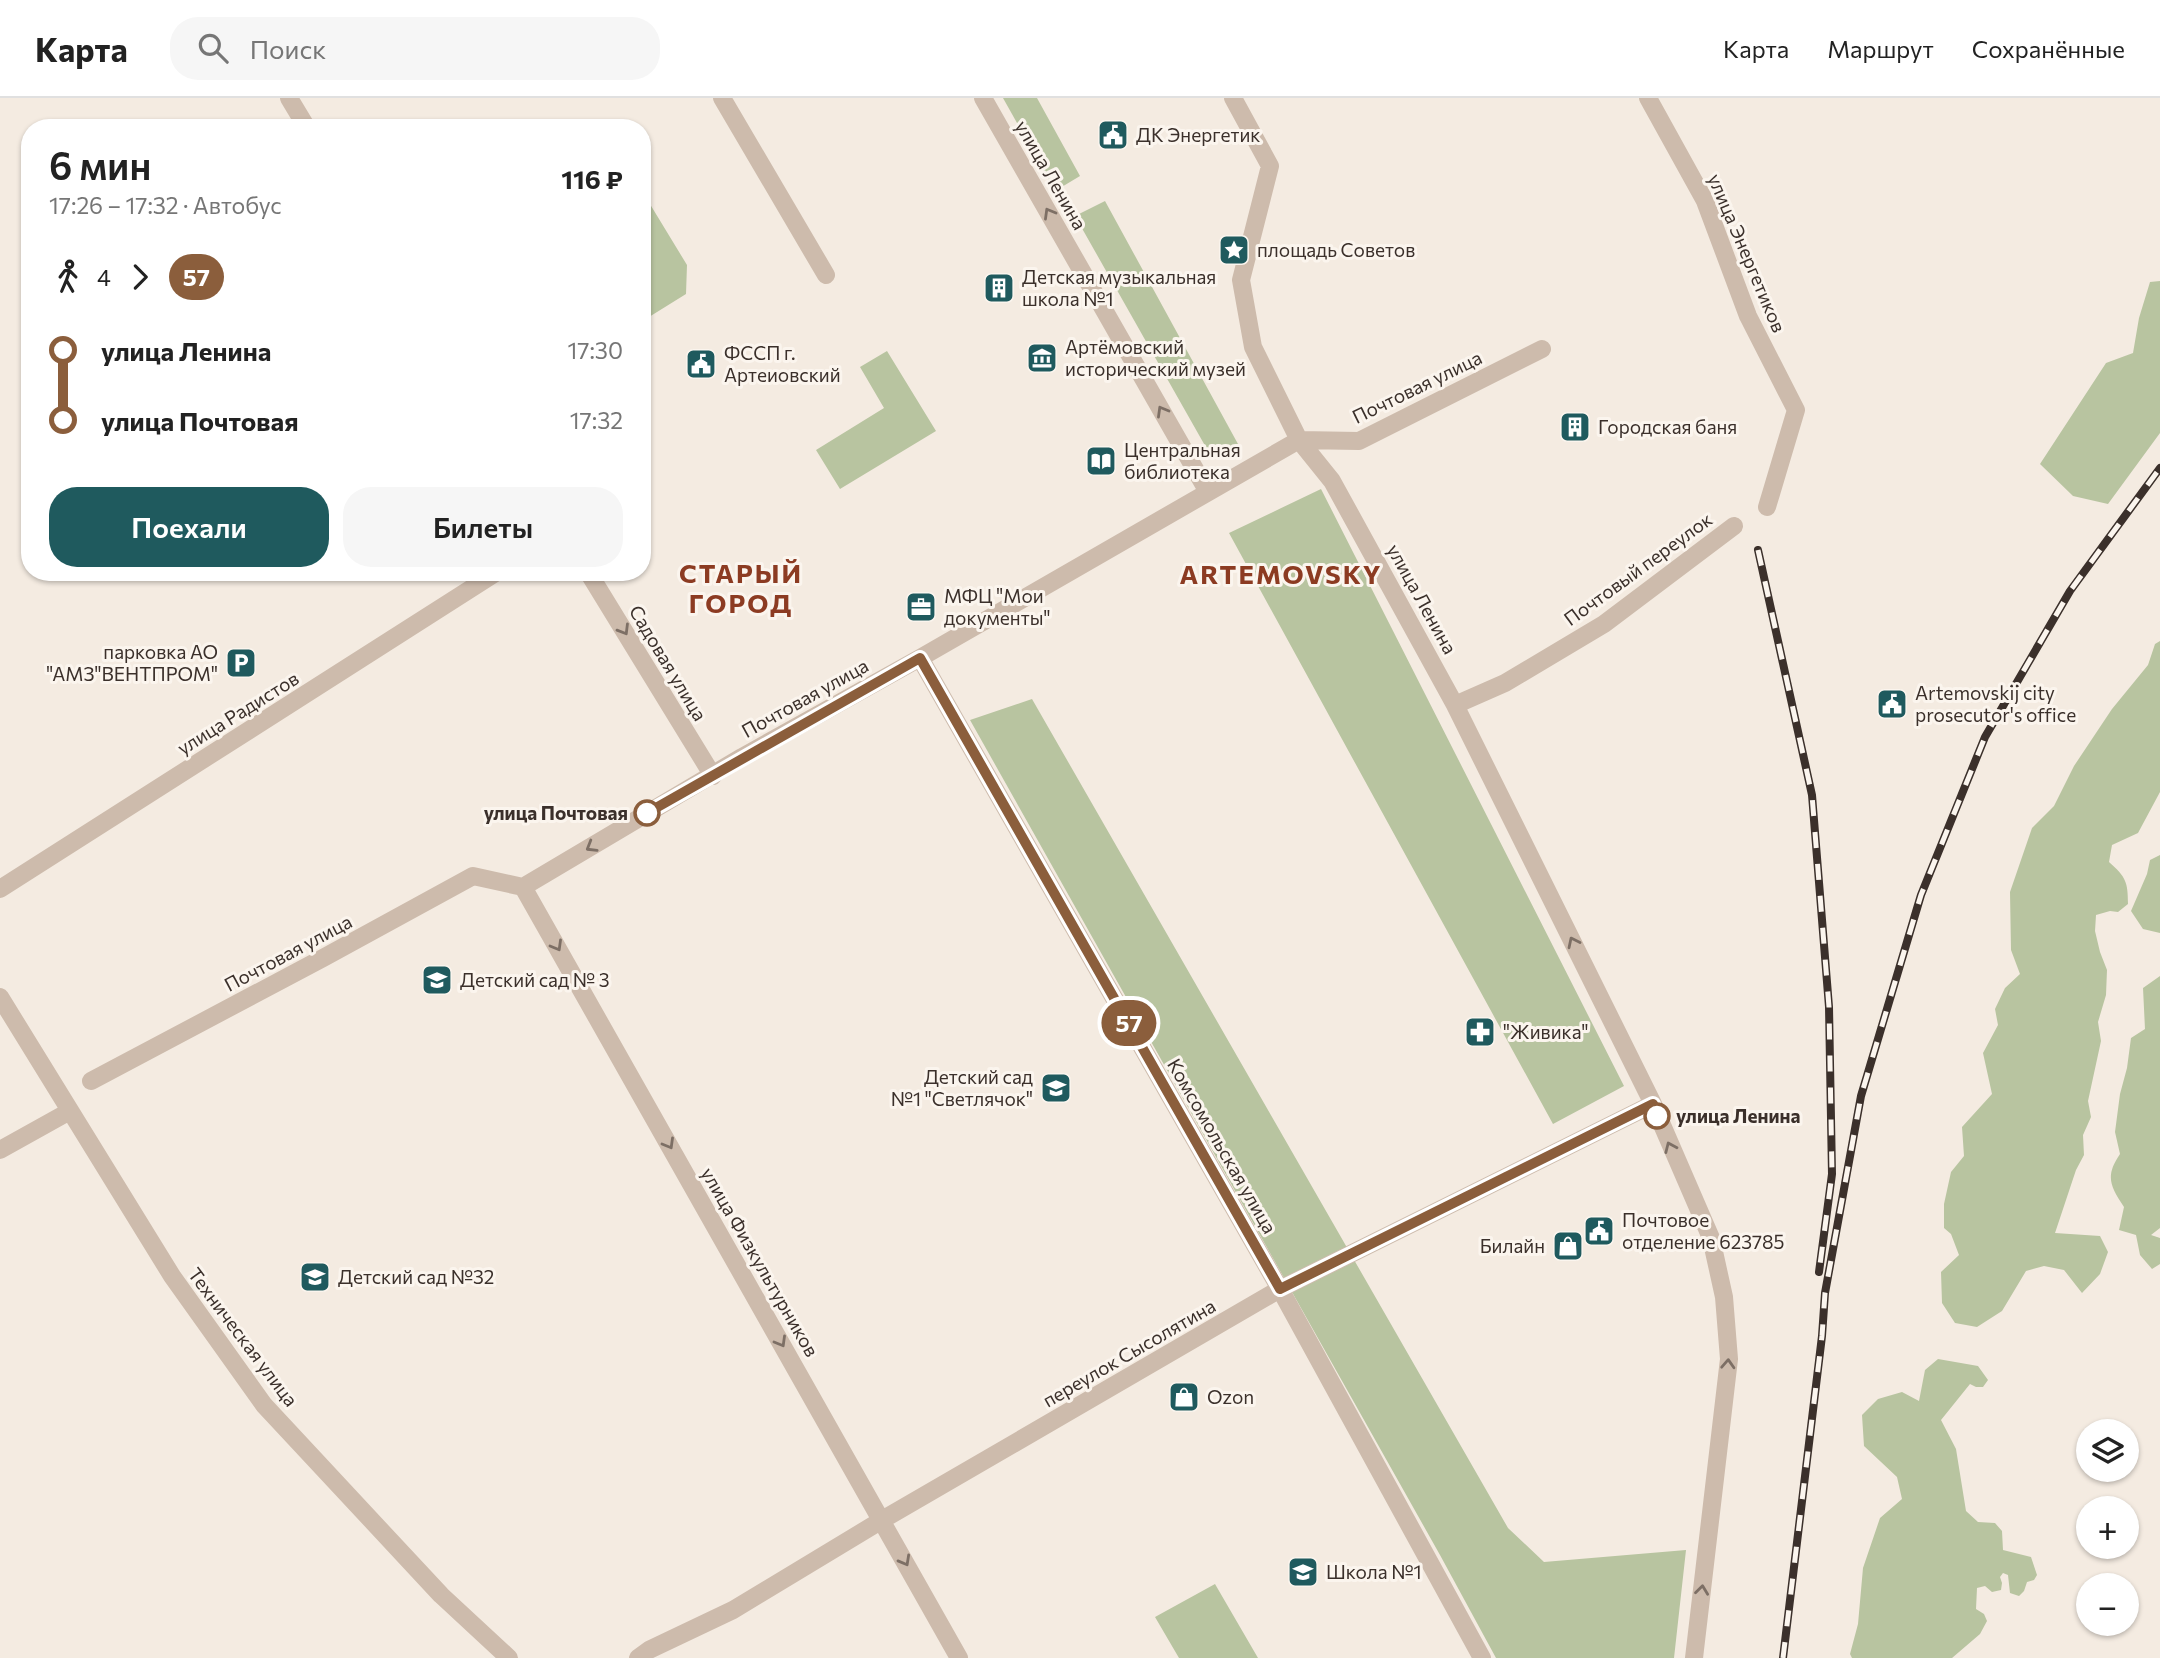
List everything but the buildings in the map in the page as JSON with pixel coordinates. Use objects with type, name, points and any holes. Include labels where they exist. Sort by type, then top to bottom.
[{"type":"street","points":[[289,98],[302,119]]},
{"type":"street","points":[[722,98],[826,275]]},
{"type":"street","name":"улица Ленина","points":[[983,98],[1208,492]]},
{"type":"street","name":"улица Ленина","points":[[1233,98],[1270,166],[1241,281],[1253,347],[1299,440],[1332,481],[1455,705],[1653,1104],[1711,1238],[1724,1297],[1729,1359],[1694,1658]]},
{"type":"street","name":"улица Энергетиков","points":[[1648,98],[1705,201],[1748,316],[1796,410],[1767,507]]},
{"type":"street","name":"Почтовая улица","points":[[91,1081],[473,876],[523,887],[1299,440],[1359,440],[1542,349]]},
{"type":"street","name":"Почтовый переулок","points":[[1455,705],[1505,682],[1604,624],[1734,526]]},
{"type":"street","name":"улица Радистов","points":[[0,889],[483,581]]},
{"type":"street","name":"Садовая улица","points":[[594,581],[713,776]]},
{"type":"street","name":"Комсомольская улица","points":[[920,658],[1280,1289],[1482,1658]]},
{"type":"street","name":"улица Физкультурников","points":[[523,887],[959,1658]]},
{"type":"street","name":"Техническая улица","points":[[0,997],[172,1276],[264,1405],[441,1595],[509,1658]]},
{"type":"street","name":"переулок Сысолятина","points":[[638,1658],[733,1609],[1280,1289],[1653,1104]]},
{"type":"street","points":[[0,1150],[70,1111]]},
{"type":"green space","points":[[1003,98],[1037,98],[1080,176],[1055,191]]},
{"type":"green space","points":[[1105,201],[1238,444],[1212,458],[1075,216]]},
{"type":"green space","points":[[651,206],[687,265],[686,294],[651,316]]},
{"type":"green space","points":[[2160,281],[2160,433],[2108,504],[2073,496],[2040,464],[2106,363],[2133,353],[2139,318],[2150,282]]},
{"type":"green space","points":[[887,351],[936,431],[840,489],[816,450],[884,408],[860,367]]},
{"type":"green space","points":[[1321,489],[1624,1086],[1553,1124],[1229,533]]},
{"type":"green space","points":[[2160,641],[2160,792],[2138,833],[2112,845],[2109,862],[2125,880],[2128,904],[2118,912],[2096,915],[2095,931],[2107,970],[2106,995],[2098,1022],[2101,1041],[2088,1101],[2091,1117],[2083,1135],[2084,1155],[2076,1170],[2055,1233],[2100,1236],[2108,1252],[2100,1274],[2082,1293],[2064,1270],[2044,1266],[2026,1271],[2002,1311],[1977,1327],[1955,1323],[1942,1303],[1941,1272],[1959,1255],[1951,1234],[1944,1228],[1944,1204],[1951,1172],[1964,1156],[1962,1127],[1992,1094],[1983,1053],[1998,1025],[1995,1009],[2005,988],[2020,974],[2011,950],[2010,892],[2032,828],[2054,806],[2074,766],[2112,709],[2148,665],[2155,644]]},
{"type":"green space","points":[[1032,699],[1508,1528],[1544,1562],[1686,1550],[1674,1658],[1496,1658],[970,720]]},
{"type":"green space","points":[[2160,855],[2160,933],[2143,929],[2131,911],[2150,860]]},
{"type":"green space","points":[[2160,976],[2160,1228],[2151,1235],[2160,1238],[2160,1264],[2152,1269],[2140,1255],[2136,1235],[2119,1230],[2124,1207],[2115,1193],[2111,1175],[2120,1154],[2115,1132],[2131,1038],[2145,1029],[2143,988]]},
{"type":"green space","points":[[1938,1359],[1978,1366],[1988,1380],[1983,1387],[1970,1384],[1941,1420],[1956,1449],[1966,1511],[1978,1522],[1995,1523],[2002,1531],[2003,1550],[2031,1557],[2037,1575],[2034,1580],[2027,1582],[2019,1596],[2010,1593],[2008,1575],[2003,1573],[2000,1577],[2001,1590],[1992,1592],[1985,1586],[1977,1588],[1976,1609],[1984,1614],[1987,1621],[1980,1634],[1952,1658],[1852,1658],[1850,1654],[1858,1624],[1863,1568],[1880,1518],[1902,1499],[1897,1477],[1864,1446],[1862,1415],[1878,1399],[1902,1392],[1919,1401],[1925,1370]]},
{"type":"green space","points":[[1215,1584],[1258,1658],[1179,1658],[1155,1617]]},
{"type":"railway","points":[[1783,1658],[1825,1293],[1861,1096],[1921,895],[1985,737],[2070,591],[2160,468]]},
{"type":"railway","points":[[1758,550],[1812,795],[1829,1007],[1832,1174],[1819,1272]]},
{"type":"bus line","name":"57","points":[[647,813],[920,658],[1280,1289],[1653,1104],[1657,1116]]},
{"type":"place","name":"ДК Энергетик","points":[[1113,135]]},
{"type":"place","name":"площадь Советов","points":[[1234,250]]},
{"type":"place","name":"Детская музыкальная школа №1","points":[[999,288]]},
{"type":"place","name":"Артёмовский исторический музей","points":[[1042,358]]},
{"type":"place","name":"ФССП г. Артеиовский","points":[[701,364]]},
{"type":"place","name":"Городская баня","points":[[1575,427]]},
{"type":"place","name":"Центральная библиотека","points":[[1101,461]]},
{"type":"place","name":"МФЦ \"Мои документы\"","points":[[921,607]]},
{"type":"place","name":"парковка АО \"АМЗ\"ВЕНТПРОМ\"","points":[[241,663]]},
{"type":"place","name":"Artemovskij city prosecutor's office","points":[[1892,704]]},
{"type":"place","name":"улица Почтовая","points":[[647,813]]},
{"type":"place","name":"Детский сад № 3","points":[[437,980]]},
{"type":"place","name":"\"Живика\"","points":[[1480,1032]]},
{"type":"place","name":"Детский сад №1 \"Светлячок\"","points":[[1056,1088]]},
{"type":"place","name":"улица Ленина","points":[[1657,1116]]},
{"type":"place","name":"Почтовое отделение 623785","points":[[1599,1231]]},
{"type":"place","name":"Билайн","points":[[1568,1246]]},
{"type":"place","name":"Детский сад №32","points":[[315,1277]]},
{"type":"place","name":"Ozon","points":[[1184,1397]]},
{"type":"place","name":"Школа №1","points":[[1303,1572]]},
{"type":"district","name":"ARTEMOVSKY","points":[[1281,575]]},
{"type":"district","name":"СТАРЫЙ ГОРОД","points":[[741,589]]}]
